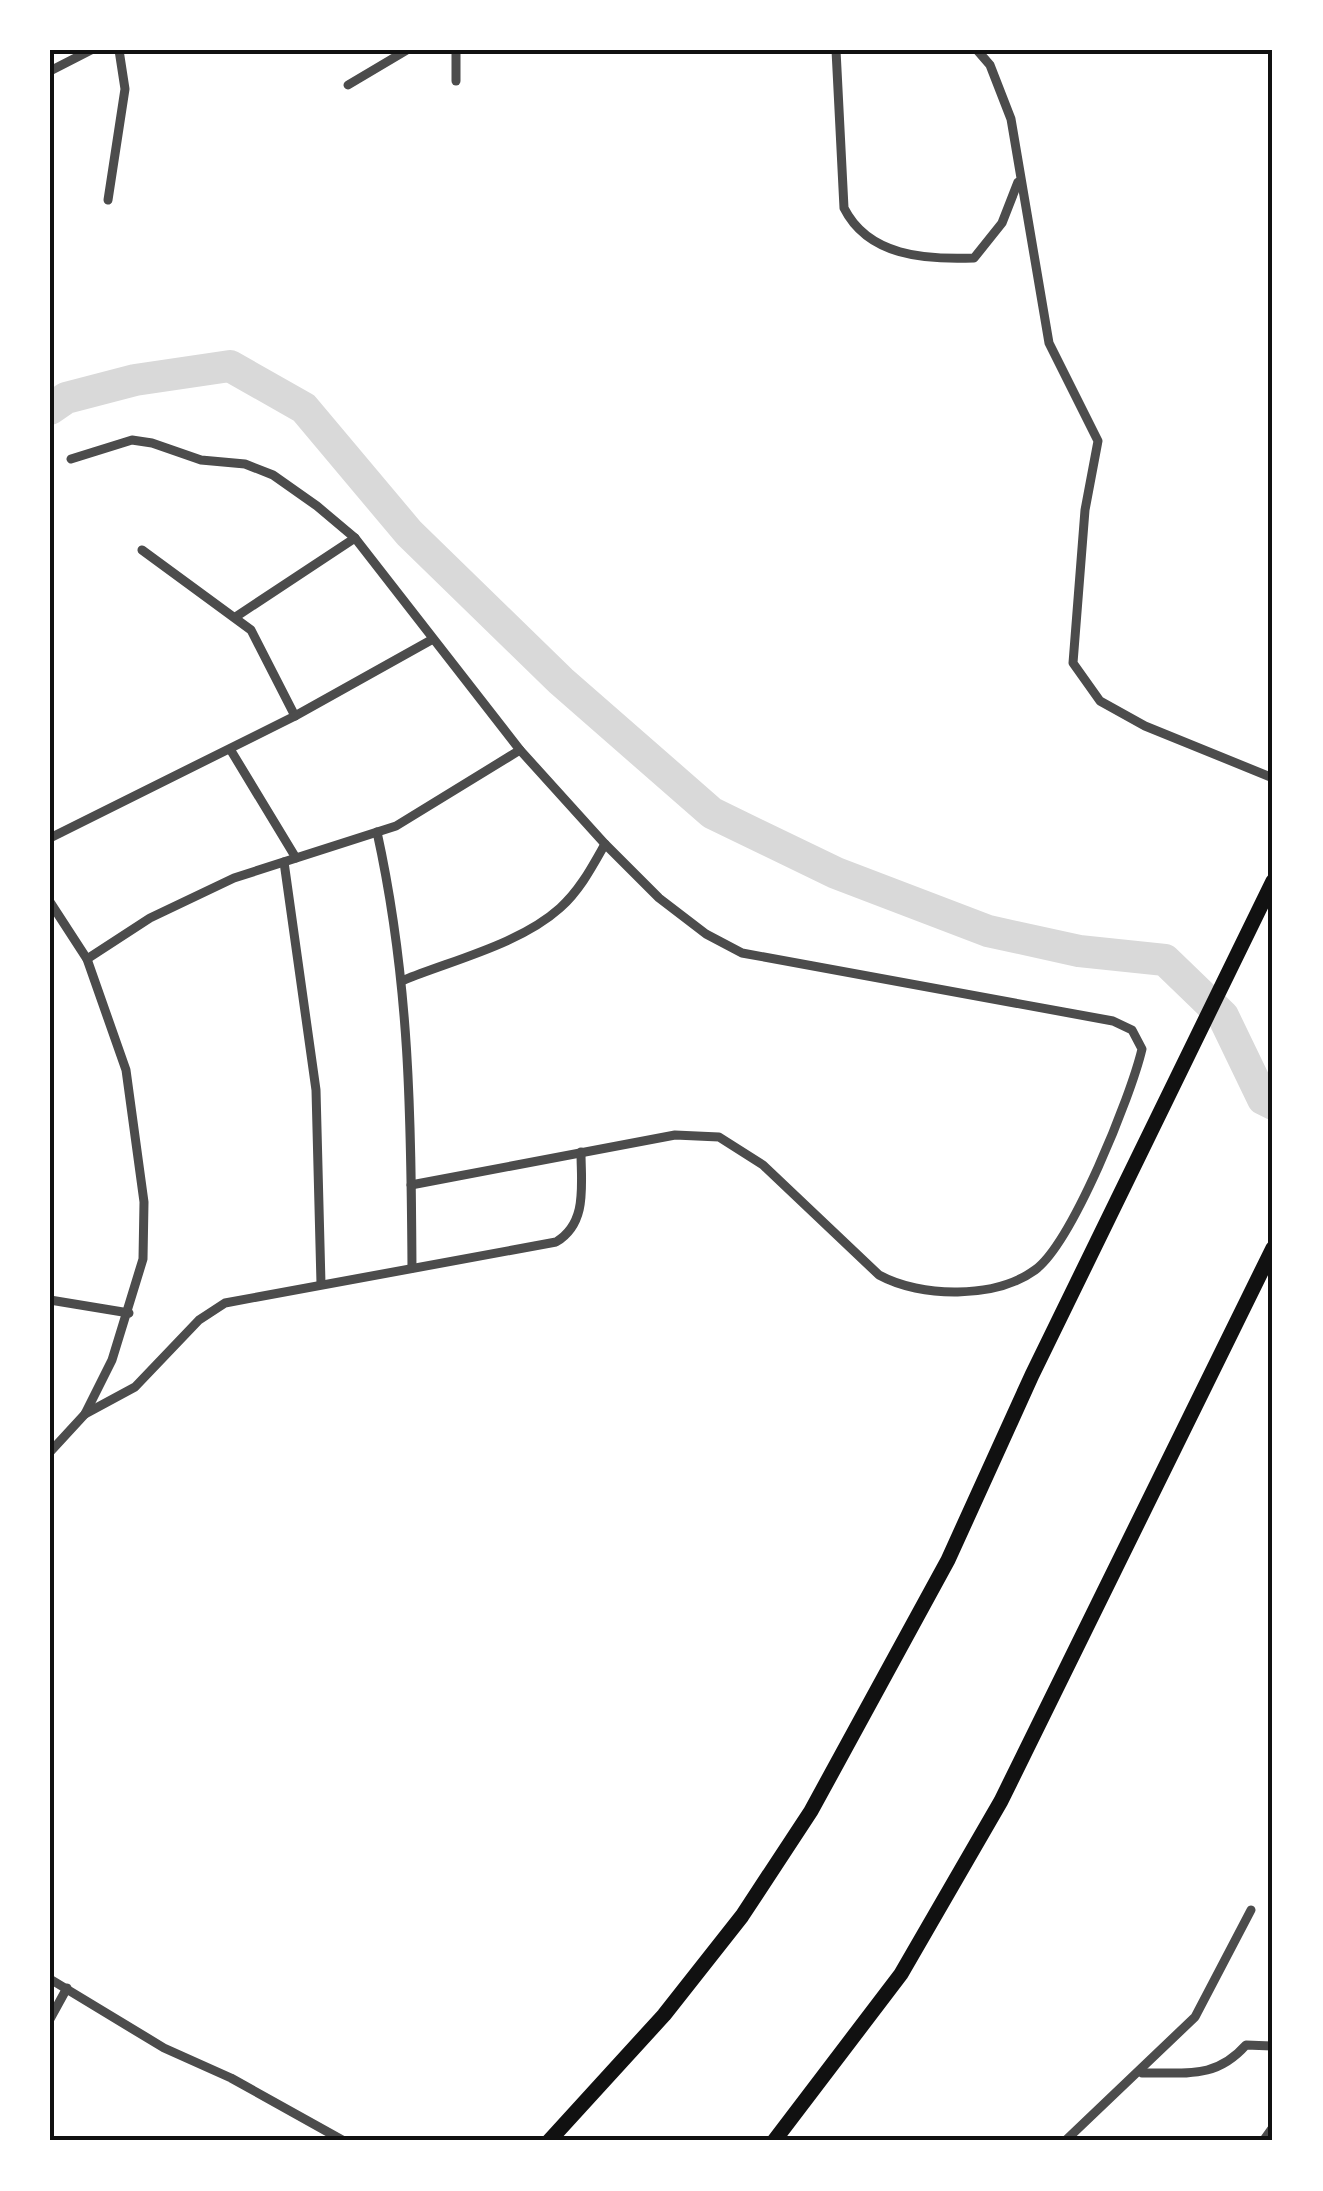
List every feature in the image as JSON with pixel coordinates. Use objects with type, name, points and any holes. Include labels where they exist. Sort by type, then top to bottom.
[{"type":"highway","points":[[549,2141],[664,2016],[778,1864],[948,1560],[1032,1376],[1273,882]]},
{"type":"highway","points":[[774,2141],[900,1974],[974,1848],[1273,1248]]},
{"type":"street","points":[[50,71],[91,50]]},
{"type":"street","points":[[108,200],[125,89],[119,50]]},
{"type":"street","points":[[348,85],[407,50]]},
{"type":"street","points":[[456,50],[456,82]]},
{"type":"street","points":[[836,50],[844,208],[854,227],[867,239],[934,260],[974,258],[1002,223],[1019,180]]},
{"type":"street","points":[[977,50],[990,64],[1012,118],[1019,180],[1050,343],[1098,441],[1097,463],[1085,510],[1073,663],[1084,684],[1100,701],[1145,726],[1273,778]]},
{"type":"street","points":[[71,459],[132,440],[202,460],[245,464],[273,475],[356,538],[520,750],[605,844],[660,898],[706,934],[742,953],[1113,1020],[1132,1030],[1142,1049],[1118,1122],[1054,1249],[1037,1269],[1012,1282],[917,1291],[898,1285],[880,1275],[763,1164],[719,1137],[675,1135],[412,1185]]},
{"type":"street","points":[[237,616],[356,538]]},
{"type":"street","points":[[142,550],[237,616],[251,630],[295,716]]},
{"type":"street","points":[[50,838],[295,716],[433,638]]},
{"type":"street","points":[[230,749],[296,858]]},
{"type":"street","points":[[88,959],[150,918],[234,878],[396,826],[520,750]]},
{"type":"street","points":[[377,832],[398,925],[404,980],[412,1268]]},
{"type":"street","points":[[404,980],[514,935],[558,910],[580,887],[605,844]]},
{"type":"street","points":[[284,862],[316,1090],[322,1284]]},
{"type":"street","points":[[50,902],[88,959],[126,1070],[144,1202],[143,1259],[129,1313],[98,1393],[85,1414],[50,1452]]},
{"type":"street","points":[[85,1414],[134,1387],[200,1320],[225,1303],[526,1249],[571,1233],[581,1202],[581,1152]]},
{"type":"street","points":[[50,1300],[129,1313]]},
{"type":"street","points":[[1066,2141],[1195,2017],[1251,1910]]},
{"type":"street","points":[[50,1979],[164,2048],[231,2078],[344,2141]]},
{"type":"street","points":[[50,2019],[67,1988]]},
{"type":"street","points":[[1142,2072],[1203,2072],[1228,2065],[1246,2045],[1273,2046]]},
{"type":"street","points":[[1262,2141],[1273,2128]]},
{"type":"waterway","points":[[50,409],[66,398],[135,380],[230,366],[304,408],[409,533],[561,681],[712,813],[836,873],[988,931],[1079,951],[1165,960],[1223,1016],[1263,1099],[1273,1104]]}]
